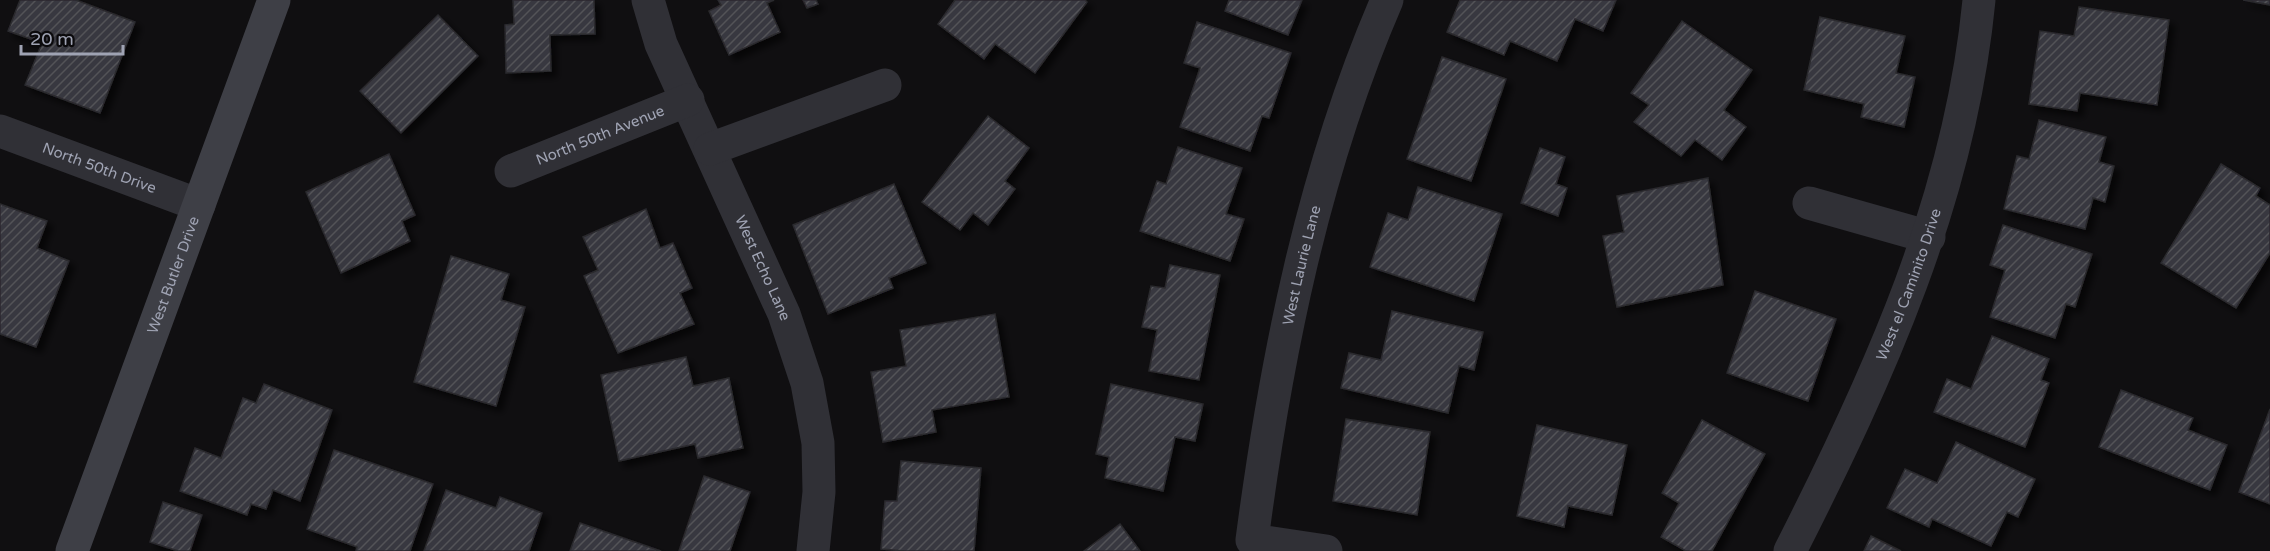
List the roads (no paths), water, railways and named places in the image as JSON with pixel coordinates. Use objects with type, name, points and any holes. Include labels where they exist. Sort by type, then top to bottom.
[{"type":"street","name":"West Butler Drive","points":[[72,551],[274,0]]},
{"type":"street","name":"West Echo Lane","points":[[648,0],[661,44],[784,314],[807,384],[818,443],[819,482],[813,551]]},
{"type":"street","name":"West Laurie Lane","points":[[1326,551],[1252,540],[1266,433],[1315,210],[1346,108],[1387,0]]},
{"type":"street","name":"West el Caminito Drive","points":[[1790,551],[1894,331],[1929,237],[1954,146],[1974,52],[1979,0]]},
{"type":"street","points":[[710,149],[885,85]]},
{"type":"street","name":"North 50th Avenue","points":[[511,171],[688,100]]},
{"type":"street","name":"North 50th Drive","points":[[0,131],[199,205]]},
{"type":"street","points":[[1809,203],[1929,237]]}]
